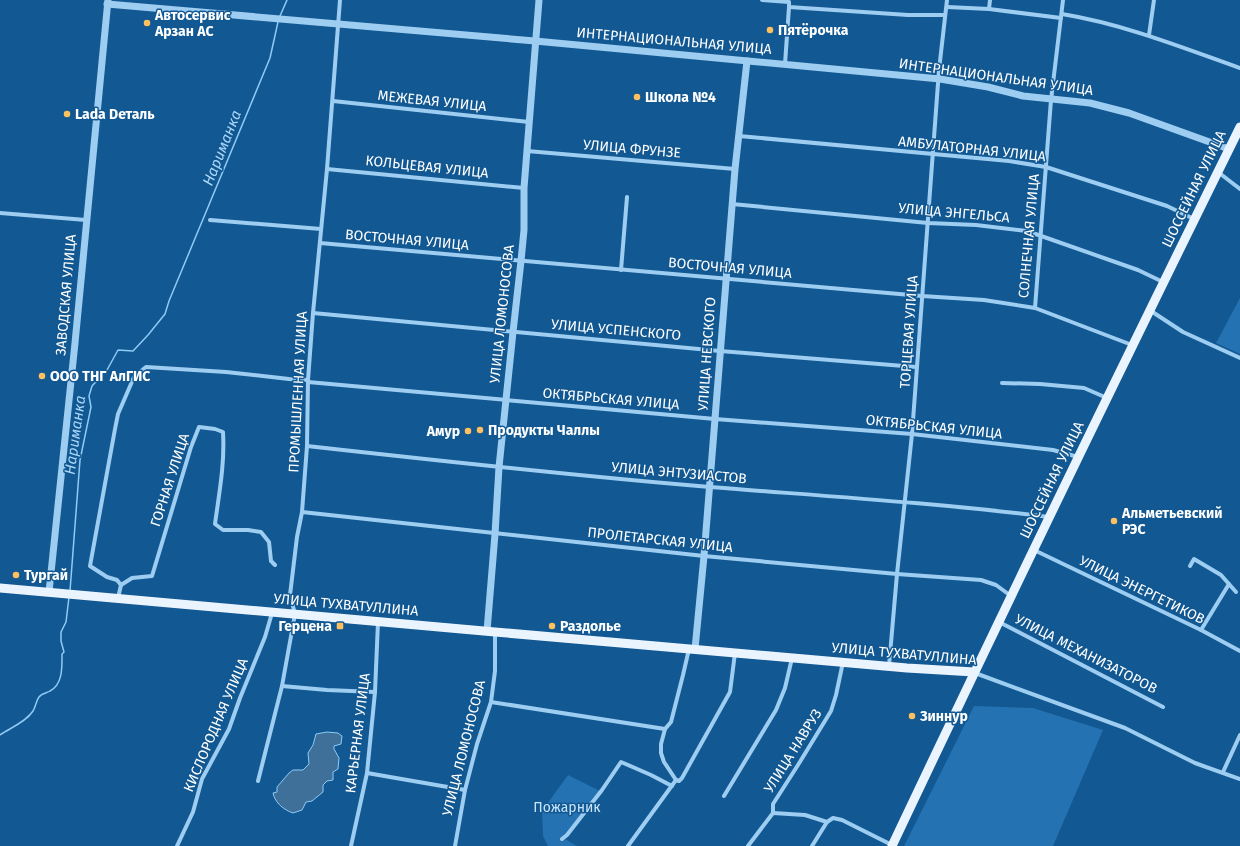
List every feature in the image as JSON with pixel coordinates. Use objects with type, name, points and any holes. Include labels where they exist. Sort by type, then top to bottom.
[{"type":"main road","name":"ШОССЕЙНАЯ УЛИЦА","points":[[892,846],[974,672],[1132,345],[1240,127]]},
{"type":"main road","name":"УЛИЦА ТУХВАТУЛЛИНА","points":[[0,588],[491,632],[974,672]]},
{"type":"street","name":"ПРОМЫШЛЕННАЯ УЛИЦА","points":[[258,781],[282,686],[295,614],[290,595],[297,537],[302,512],[307,446],[308,381],[313,313],[333,100],[340,0]]},
{"type":"street","name":"УЛИЦА ЛОМОНОСОВА","points":[[454,846],[465,790],[477,744],[491,702],[495,671],[491,632],[499,467],[524,230],[524,188],[539,0]]},
{"type":"street","points":[[762,0],[789,1],[785,64]]},
{"type":"street","name":"ТОРЦЕВАЯ УЛИЦА","points":[[889,666],[912,434],[916,367],[947,0]]},
{"type":"street","points":[[989,9],[990,0]]},
{"type":"street","name":"СОЛНЕЧНАЯ УЛИЦА","points":[[1035,308],[1051,100],[1063,0]]},
{"type":"street","points":[[1149,35],[1154,0]]},
{"type":"street","name":"ИНТЕРНАЦИОНАЛЬНАЯ УЛИЦА","points":[[108,2],[940,79],[988,87],[1023,96],[1090,103],[1122,112],[1229,149]]},
{"type":"street","name":"ЗАВОДСКАЯ УЛИЦА","points":[[53,592],[86,220],[108,2]]},
{"type":"street","points":[[789,7],[908,15],[945,15]]},
{"type":"street","points":[[947,7],[989,9],[1084,18],[1149,35],[1240,68]]},
{"type":"street","name":"УЛИЦА НЕВСКОГО","points":[[692,649],[704,556],[735,169],[747,61]]},
{"type":"street","name":"МЕЖЕВАЯ УЛИЦА","points":[[333,100],[529,122]]},
{"type":"street","name":"АМБУЛАТОРНАЯ УЛИЦА","points":[[739,136],[1009,161],[1046,167],[1167,206],[1195,220]]},
{"type":"street","name":"УЛИЦА ФРУНЗЕ","points":[[527,151],[735,169]]},
{"type":"street","name":"КОЛЬЦЕВАЯ УЛИЦА","points":[[327,169],[524,188]]},
{"type":"street","points":[[1217,172],[1240,189]]},
{"type":"street","points":[[621,270],[627,197]]},
{"type":"street","name":"УЛИЦА ЭНГЕЛЬСА","points":[[732,204],[1027,231],[1138,270],[1164,283]]},
{"type":"street","points":[[0,213],[86,220]]},
{"type":"street","points":[[210,220],[321,229]]},
{"type":"street","name":"ВОСТОЧНАЯ УЛИЦА","points":[[320,243],[922,296],[984,300],[1035,308],[1132,345]]},
{"type":"street","points":[[1150,310],[1183,332],[1240,358]]},
{"type":"street","name":"УЛИЦА УСПЕНСКОГО","points":[[313,313],[720,351],[916,367]]},
{"type":"street","name":"ОКТЯБРЬСКАЯ УЛИЦА","points":[[121,585],[118,580],[107,577],[90,566],[118,414],[134,377],[146,367],[226,372],[715,419],[912,434],[1053,450],[1078,457]]},
{"type":"street","points":[[1002,383],[1040,384],[1084,388],[1107,398]]},
{"type":"street","name":"ГОРНАЯ УЛИЦА","points":[[121,585],[132,578],[152,576],[188,455],[199,427],[215,429],[222,432],[224,444],[223,465],[215,524],[223,530],[248,530],[261,532],[269,542],[271,562],[274,565]]},
{"type":"street","name":"УЛИЦА ЭНТУЗИАСТОВ","points":[[307,446],[499,467],[709,487],[905,502],[1050,517]]},
{"type":"street","name":"ПРОЛЕТАРСКАЯ УЛИЦА","points":[[302,512],[704,556],[897,574],[981,580],[996,585],[1011,596]]},
{"type":"street","name":"УЛИЦА ЭНЕРГЕТИКОВ","points":[[1034,549],[1201,630],[1240,651]]},
{"type":"street","points":[[1190,566],[1194,559],[1216,572],[1236,592]]},
{"type":"street","points":[[1201,630],[1229,584]]},
{"type":"street","points":[[118,598],[121,585]]},
{"type":"street","name":"КИСЛОРОДНАЯ УЛИЦА","points":[[177,846],[193,812],[202,779],[229,728],[265,637],[272,612]]},
{"type":"street","name":"КАРЬЕРНАЯ УЛИЦА","points":[[351,846],[367,774],[375,692],[378,622]]},
{"type":"street","name":"УЛИЦА МЕХАНИЗАТОРОВ","points":[[999,622],[1162,707]]},
{"type":"street","points":[[676,780],[664,762],[661,753],[661,744],[665,729],[671,722],[683,675],[692,649]]},
{"type":"street","points":[[628,846],[676,780],[680,781],[682,778],[730,692],[735,653]]},
{"type":"street","points":[[724,796],[776,710],[785,688],[792,657]]},
{"type":"street","name":"УЛИЦА НАВРУЗ","points":[[748,846],[773,813],[773,804],[831,711],[843,662]]},
{"type":"street","name":"УЛИЦА ТУХВАТУЛЛИНА","points":[[974,672],[1125,728],[1195,763],[1240,779]]},
{"type":"street","points":[[282,686],[375,692]]},
{"type":"street","points":[[491,702],[665,729]]},
{"type":"street","points":[[1223,772],[1240,735]]},
{"type":"street","points":[[562,839],[567,835],[602,790],[621,762],[672,786]]},
{"type":"street","points":[[367,774],[465,790]]},
{"type":"street","points":[[773,813],[804,815],[827,822]]},
{"type":"street","points":[[812,846],[827,822],[833,818],[842,820],[892,846]]},
{"type":"green space","points":[[1240,298],[1240,354],[1216,343]]},
{"type":"green space","points":[[974,706],[1033,708],[1103,730],[1053,846],[904,846]]},
{"type":"green space","name":"Пожарник","points":[[568,775],[600,791],[565,839],[577,846],[548,846],[543,836],[542,811]]},
{"type":"shaded area","points":[[327,732],[338,733],[342,736],[341,744],[334,746],[339,758],[338,769],[333,772],[333,780],[327,781],[323,785],[323,792],[312,801],[306,802],[302,810],[293,813],[290,812],[278,803],[273,793],[277,792],[277,787],[289,773],[293,770],[303,770],[309,764],[308,753],[313,745],[316,734]]},
{"type":"waterway","name":"Нариманка","points":[[280,16],[287,0]]},
{"type":"waterway","name":"Нариманка","points":[[70,591],[80,460],[91,407],[89,396],[92,386],[107,370],[118,350],[133,351],[165,314],[169,301],[270,58],[278,22]]},
{"type":"waterway","name":"Нариманка","points":[[0,735],[30,715],[39,697],[54,688],[60,680],[62,654],[64,652],[61,641],[61,632],[66,622],[69,597]]},
{"type":"place","name":"Автосервис Арзан АС","points":[[147,23]]},
{"type":"place","name":"Пятёрочка","points":[[770,30]]},
{"type":"place","name":"Школа №4","points":[[637,97]]},
{"type":"place","name":"Lada Dеталь","points":[[67,114]]},
{"type":"place","name":"ООО ТНГ АлГИС","points":[[42,376]]},
{"type":"place","name":"Продукты Чаллы","points":[[480,430]]},
{"type":"place","name":"Амур","points":[[468,431]]},
{"type":"place","name":"Альметьевский РЭС","points":[[1114,521]]},
{"type":"place","name":"Тургай","points":[[16,575]]},
{"type":"place","name":"Герцена","points":[[340,626]]},
{"type":"place","name":"Раздолье","points":[[552,626]]},
{"type":"place","name":"Зиннур","points":[[912,716]]}]
